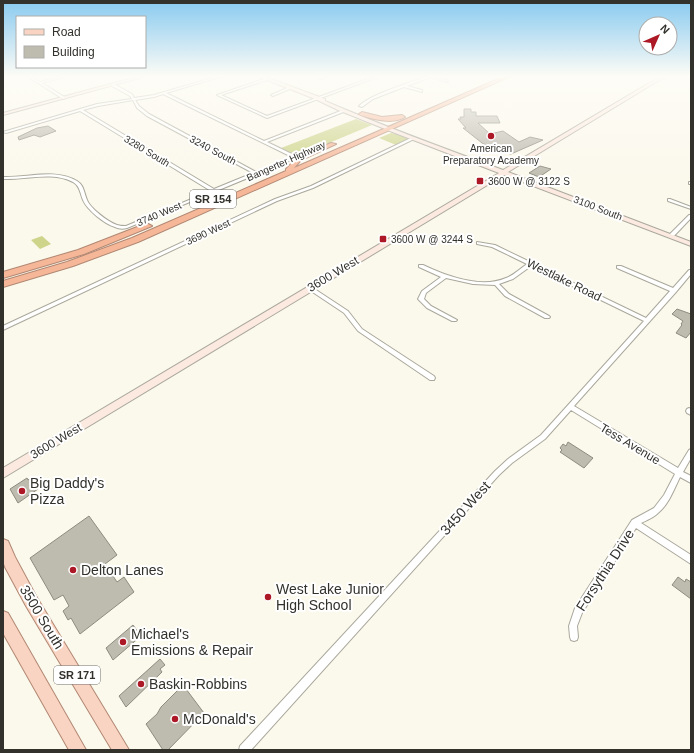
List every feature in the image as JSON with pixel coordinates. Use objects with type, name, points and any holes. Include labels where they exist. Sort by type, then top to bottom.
[{"type":"highway","name":"Bangerter Highway","points":[[388,126],[418,111]]},
{"type":"highway","name":"Bangerter Highway","points":[[3,275],[81,252],[127,235],[294,160],[388,126],[424,111]]},
{"type":"highway","points":[[362,114],[382,119],[402,118]]},
{"type":"highway","name":"Bangerter Highway","points":[[3,284],[70,264],[135,240],[329,154],[337,153],[390,132],[388,126]]},
{"type":"highway","points":[[367,130],[388,126]]},
{"type":"highway","points":[[238,195],[242,190],[289,169],[294,160],[339,142]]},
{"type":"highway","points":[[3,280],[66,261],[81,252]]},
{"type":"highway","points":[[3,290],[58,271],[70,264]]},
{"type":"main road","name":"3500 South","points":[[3,545],[10,562],[31,601],[121,750]]},
{"type":"main road","name":"SR 171","points":[[3,618],[22,654],[53,704],[78,750]]},
{"type":"street","points":[[3,114],[14,111]]},
{"type":"street","points":[[5,132],[76,111]]},
{"type":"street","name":"3280 South","points":[[82,111],[214,191]]},
{"type":"street","name":"3240 South","points":[[143,111],[256,173]]},
{"type":"street","points":[[200,111],[264,142],[294,160]]},
{"type":"street","points":[[255,111],[267,117],[282,111]]},
{"type":"street","points":[[264,142],[344,111]]},
{"type":"street","name":"3100 South","points":[[344,111],[497,167],[691,244]]},
{"type":"street","name":"3100 South","points":[[354,111],[414,138],[494,169],[504,171]]},
{"type":"street","name":"3600 West","points":[[3,473],[605,111]]},
{"type":"street","name":"3690 West","points":[[3,328],[414,138]]},
{"type":"street","name":"3740 West","points":[[3,178],[18,179],[51,176],[72,180],[80,186],[84,198],[90,208],[111,224],[118,227],[128,227],[256,173],[294,160]]},
{"type":"street","points":[[669,200],[691,208]]},
{"type":"street","points":[[671,236],[691,216]]},
{"type":"street","name":"Westlake Road","points":[[480,243],[493,246],[648,320]]},
{"type":"street","points":[[421,266],[444,277],[479,283],[496,283],[514,276],[530,264]]},
{"type":"street","points":[[619,267],[674,291]]},
{"type":"street","name":"3450 West","points":[[244,750],[497,473],[510,461],[543,436],[691,271]]},
{"type":"street","points":[[444,277],[424,292],[421,299],[429,307],[454,320]]},
{"type":"street","points":[[496,283],[507,295],[547,318]]},
{"type":"street","points":[[310,288],[346,312],[360,330],[432,378]]},
{"type":"street","name":"Tess Avenue","points":[[570,407],[691,480]]},
{"type":"street","name":"Forsythia Drive","points":[[574,637],[573,626],[578,612],[635,523],[639,519],[656,511],[691,452]]},
{"type":"street","points":[[635,523],[691,560]]},
{"type":"green space","points":[[356,119],[372,125],[298,156],[281,148]]},
{"type":"green space","points":[[391,133],[399,134],[408,139],[396,145],[379,138]]},
{"type":"green space","points":[[42,236],[51,244],[40,249],[31,240]]},
{"type":"building","name":"American Preparatory Academy","points":[[464,111],[476,112],[476,116],[497,116],[500,123],[478,123],[490,134],[503,131],[519,142],[530,137],[543,140],[511,154],[498,151],[482,143],[463,128],[466,128],[458,119],[461,119],[460,117],[464,117]]},
{"type":"building","points":[[48,126],[56,131],[40,137],[34,135],[19,140],[18,137],[37,128]]},
{"type":"building","points":[[540,166],[551,169],[539,177],[529,173]]},
{"type":"building","points":[[677,309],[691,314],[691,332],[686,338],[676,333],[683,321],[672,314]]},
{"type":"building","points":[[568,442],[593,458],[584,468],[560,452],[562,450],[560,448],[563,444],[566,446]]},
{"type":"building","name":"Big Daddy's Pizza","points":[[27,478],[28,480],[31,478],[38,489],[18,503],[10,489]]},
{"type":"building","name":"Delton Lanes","points":[[89,516],[117,555],[105,564],[117,582],[124,577],[134,592],[80,634],[71,618],[68,620],[63,611],[69,606],[63,595],[54,600],[30,558]]},
{"type":"building","points":[[678,577],[685,582],[686,579],[691,582],[691,599],[672,585]]},
{"type":"building","name":"Michael's Emissions & Repair","points":[[133,625],[141,636],[113,660],[106,648]]},
{"type":"building","name":"Baskin-Robbins","points":[[160,659],[165,665],[160,669],[162,672],[126,707],[119,696]]},
{"type":"building","name":"McDonald's","points":[[183,685],[204,713],[168,750],[163,750],[146,724]]},
{"type":"place","name":"American Preparatory Academy","points":[[491,136]]},
{"type":"place","name":"3600 W @ 3122 S","points":[[480,181]]},
{"type":"place","name":"3600 W @ 3244 S","points":[[383,239]]},
{"type":"place","name":"Big Daddy's Pizza","points":[[22,491]]},
{"type":"place","name":"Delton Lanes","points":[[73,570]]},
{"type":"place","name":"West Lake Junior High School","points":[[268,597]]},
{"type":"place","name":"Michael's Emissions & Repair","points":[[123,642]]},
{"type":"place","name":"Baskin-Robbins","points":[[141,684]]},
{"type":"place","name":"McDonald's","points":[[175,719]]}]
